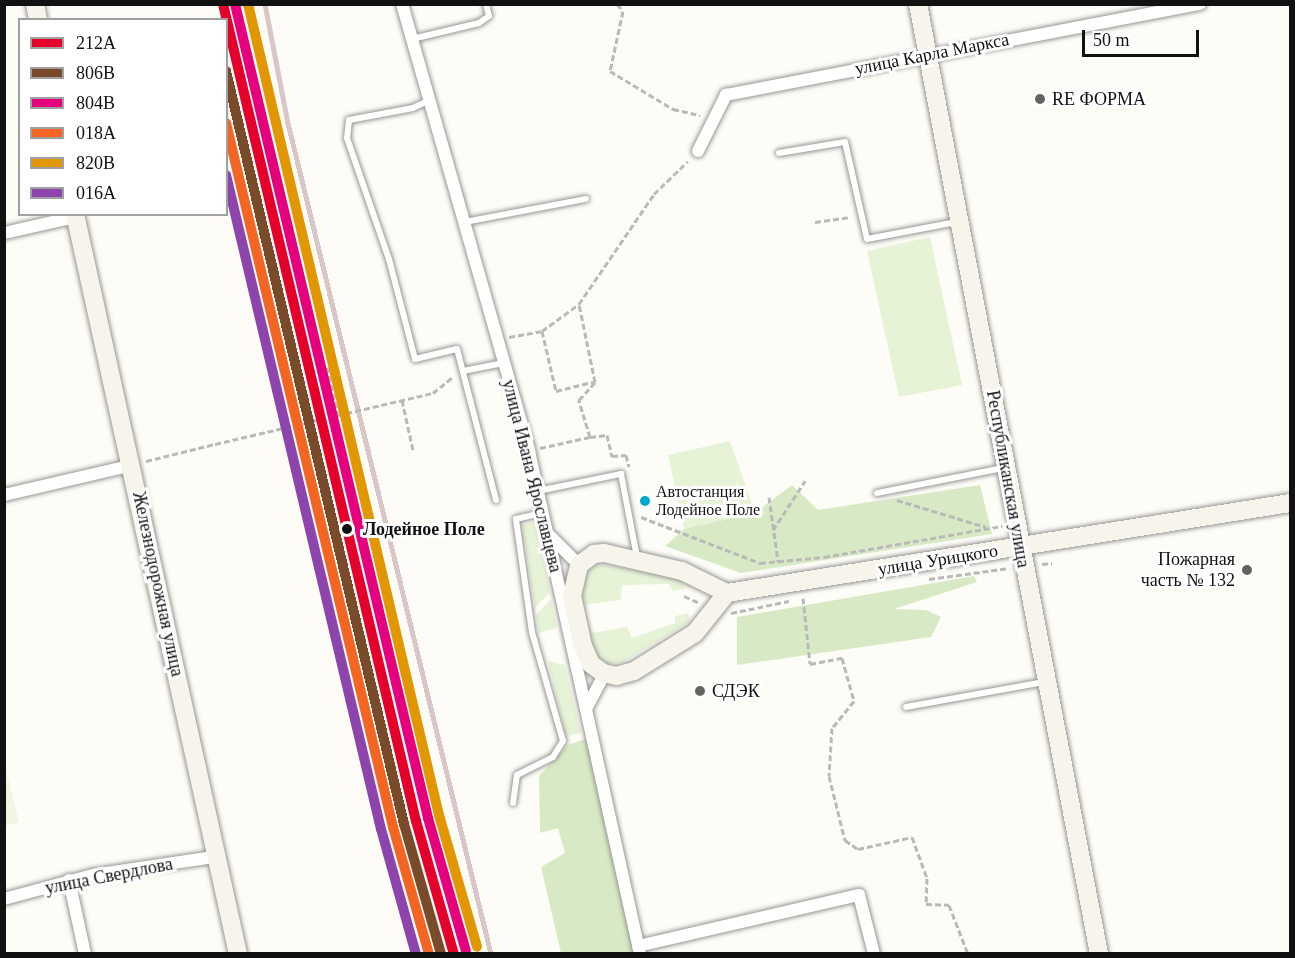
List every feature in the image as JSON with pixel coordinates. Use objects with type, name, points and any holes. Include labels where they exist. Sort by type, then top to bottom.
[{"type":"street","name":"улица Ивана Ярославцева","points":[[402,4],[529,451],[639,950]]},
{"type":"street","name":"Республиканская улица","points":[[918,4],[1017,523],[1044,682],[1099,954]]},
{"type":"street","name":"улица Карла Маркса","points":[[698,151],[726,95],[1200,4]]},
{"type":"street","points":[[4,233],[75,216]]},
{"type":"street","name":"Железнодорожная улица","points":[[75,216],[133,465],[214,857],[238,954]]},
{"type":"street","points":[[4,495],[133,465]]},
{"type":"street","name":"улица Урицкого","points":[[727,593],[1290,503]]},
{"type":"street","points":[[548,533],[579,565]]},
{"type":"street","points":[[604,553],[638,560],[682,571],[727,593],[695,633],[634,671],[617,676],[605,673],[591,664],[583,646],[572,596],[579,565],[594,555],[604,553]]},
{"type":"street","points":[[586,709],[605,673]]},
{"type":"street","name":"улица Свердлова","points":[[4,899],[69,880],[214,857]]},
{"type":"street","points":[[69,880],[86,954]]},
{"type":"street","points":[[639,950],[858,895],[874,954]]},
{"type":"lane","points":[[412,39],[479,22],[489,16],[486,4]]},
{"type":"lane","points":[[430,100],[413,108],[350,120],[347,138],[389,259],[415,359],[457,350],[496,500]]},
{"type":"lane","points":[[778,153],[845,142],[867,239],[960,221]]},
{"type":"lane","points":[[465,222],[586,199]]},
{"type":"lane","points":[[463,372],[503,363]]},
{"type":"lane","points":[[877,493],[1006,467]]},
{"type":"lane","points":[[538,491],[621,474],[638,560]]},
{"type":"lane","points":[[513,803],[517,775],[553,757],[563,741],[532,632],[516,519],[543,513]]},
{"type":"lane","points":[[906,706],[1044,682]]},
{"type":"path","points":[[617,4],[623,11],[610,71],[673,109],[715,119]]},
{"type":"path","points":[[496,339],[542,331],[579,304],[654,194],[698,151]]},
{"type":"path","points":[[815,222],[861,215]]},
{"type":"path","points":[[579,304],[595,382]]},
{"type":"path","points":[[542,331],[556,391],[595,382]]},
{"type":"path","points":[[327,367],[338,415]]},
{"type":"path","points":[[133,465],[433,393],[463,372]]},
{"type":"path","points":[[590,437],[579,400],[595,382]]},
{"type":"path","points":[[402,400],[413,450]]},
{"type":"path","points":[[529,451],[607,435],[612,456],[626,455],[631,477]]},
{"type":"path","points":[[773,530],[805,481]]},
{"type":"path","points":[[877,493],[987,528]]},
{"type":"path","points":[[769,497],[778,561]]},
{"type":"path","points":[[638,508],[641,519],[658,521],[760,563],[1017,523]]},
{"type":"path","points":[[1041,543],[1044,564]]},
{"type":"path","points":[[921,580],[1052,563]]},
{"type":"path","points":[[815,596],[803,598],[810,664],[842,658],[854,701],[832,728],[829,776],[845,840],[858,849],[912,837],[927,878],[926,904],[949,905],[968,954]]},
{"type":"green space","points":[[930,237],[962,385],[899,397],[867,251]]},
{"type":"green space","points":[[730,441],[755,513],[684,529],[668,455]]},
{"type":"green space","points":[[792,485],[818,510],[980,485],[992,534],[741,573],[665,546],[684,529],[755,513]]},
{"type":"green space","points":[[534,522],[550,592],[535,608],[522,525]]},
{"type":"green space","points":[[603,565],[681,578],[685,589],[673,591],[669,584],[622,585],[621,600],[583,605],[582,578],[594,567]]},
{"type":"green space","points":[[974,576],[977,582],[894,609],[926,610],[941,617],[931,637],[737,665],[737,617]]},
{"type":"green space","points":[[551,599],[557,628],[539,633],[536,615]]},
{"type":"green space","points":[[688,613],[690,620],[686,624],[623,662],[610,664],[601,660],[594,654],[586,634],[627,627],[632,638],[675,623],[675,616]]},
{"type":"green space","points":[[548,661],[565,665],[581,733],[566,736]]},
{"type":"green space","points":[[592,737],[639,953],[561,953],[541,867],[565,853],[558,828],[540,833],[539,776],[568,745]]},
{"type":"green space","points":[[4,763],[19,822],[5,826],[4,826]]},
{"type":"railway","points":[[265,4],[288,123],[491,954]]},
{"type":"transit line","name":"212А","points":[[223,4],[226,18]]},
{"type":"transit line","name":"804В","points":[[235,4],[428,818],[466,951]]},
{"type":"transit line","name":"820В","points":[[248,4],[439,815],[477,947]]},
{"type":"transit line","name":"212А","points":[[228,25],[416,821],[454,954]]},
{"type":"transit line","name":"806В","points":[[228,79],[404,824],[441,954]]},
{"type":"transit line","name":"018А","points":[[228,131],[393,827],[429,954]]},
{"type":"transit line","name":"016А","points":[[228,183],[381,829],[416,954]]},
{"type":"place","name":"RE ФОРМА","points":[[1040,99]]},
{"type":"place","name":"Автостанция Лодейное Поле","points":[[645,501]]},
{"type":"place","name":"Лодейное Поле","points":[[347,529]]},
{"type":"place","name":"Пожарная часть № 132","points":[[1247,570]]},
{"type":"place","name":"СДЭК","points":[[700,691]]}]
